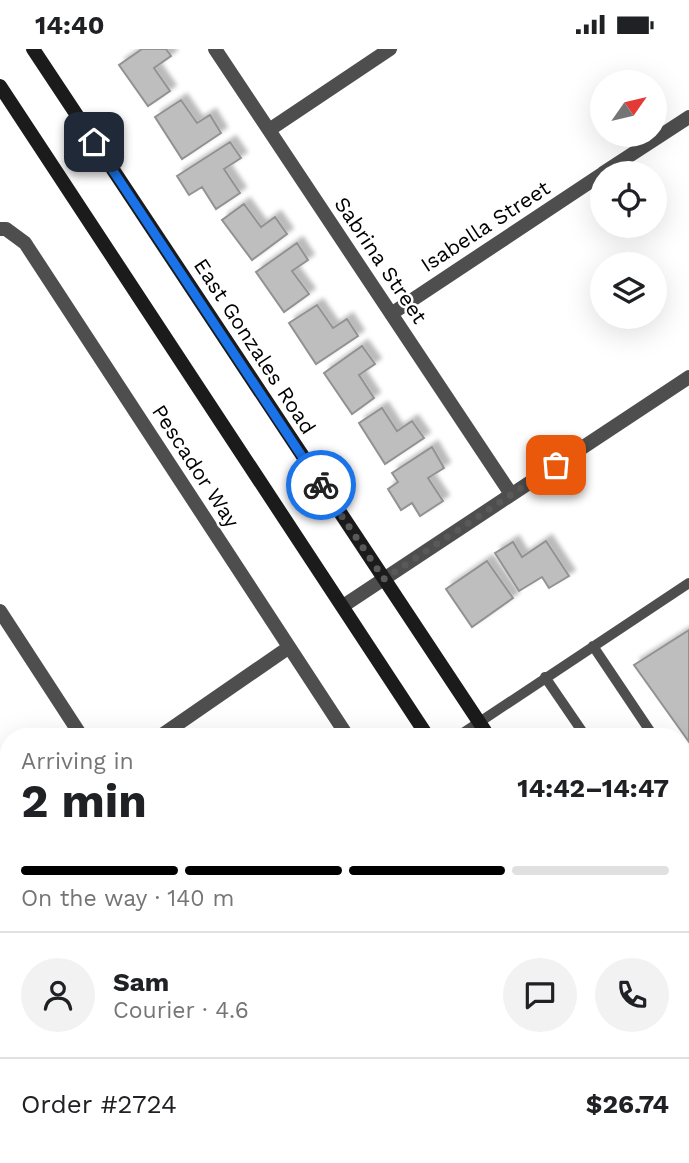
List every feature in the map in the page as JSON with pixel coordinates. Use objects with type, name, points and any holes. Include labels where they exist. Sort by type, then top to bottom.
[{"type":"main road","name":"East Gonzales Road","points":[[33,49],[483,728]]},
{"type":"main road","points":[[0,86],[422,728]]},
{"type":"street","name":"Sabrina Street","points":[[215,49],[511,494]]},
{"type":"street","points":[[269,129],[390,49]]},
{"type":"street","name":"Isabella Street","points":[[623,161],[689,117]]},
{"type":"street","name":"Isabella Street","points":[[391,314],[590,183]]},
{"type":"street","name":"Pescador Way","points":[[0,229],[6,229],[25,243],[342,728]]},
{"type":"street","points":[[343,606],[689,377]]},
{"type":"street","points":[[0,611],[76,728]]},
{"type":"street","points":[[172,728],[288,648]]},
{"type":"lane","points":[[470,728],[689,583]]},
{"type":"lane","points":[[593,646],[648,728]]},
{"type":"lane","points":[[545,677],[580,728]]},
{"type":"building","points":[[142,49],[166,49],[171,56],[154,68],[170,91],[148,106],[119,65]]},
{"type":"building","points":[[181,100],[197,123],[210,115],[221,133],[182,159],[155,117]]},
{"type":"building","points":[[230,142],[241,158],[224,169],[240,193],[216,209],[202,187],[189,195],[177,176]]},
{"type":"building","points":[[244,204],[261,227],[275,217],[287,234],[252,260],[222,220]]},
{"type":"building","points":[[297,243],[308,260],[292,271],[309,294],[284,312],[256,272]]},
{"type":"building","points":[[317,305],[333,328],[347,319],[358,336],[316,364],[289,323]]},
{"type":"building","points":[[362,346],[375,364],[359,375],[374,398],[352,414],[324,373]]},
{"type":"building","points":[[382,408],[397,431],[412,421],[424,438],[385,464],[359,423]]},
{"type":"building","points":[[432,447],[444,468],[428,478],[443,501],[420,516],[412,503],[401,510],[388,489],[398,482],[392,473]]},
{"type":"building","points":[[546,541],[569,576],[549,588],[542,577],[519,591],[495,553],[513,542],[522,557]]},
{"type":"building","points":[[487,561],[513,598],[472,627],[446,589]]},
{"type":"building","points":[[689,630],[689,728],[679,728],[634,665]]},
{"type":"way so far","points":[[321,485],[384,579],[556,465]]},
{"type":"route","points":[[94,142],[321,485]]}]
